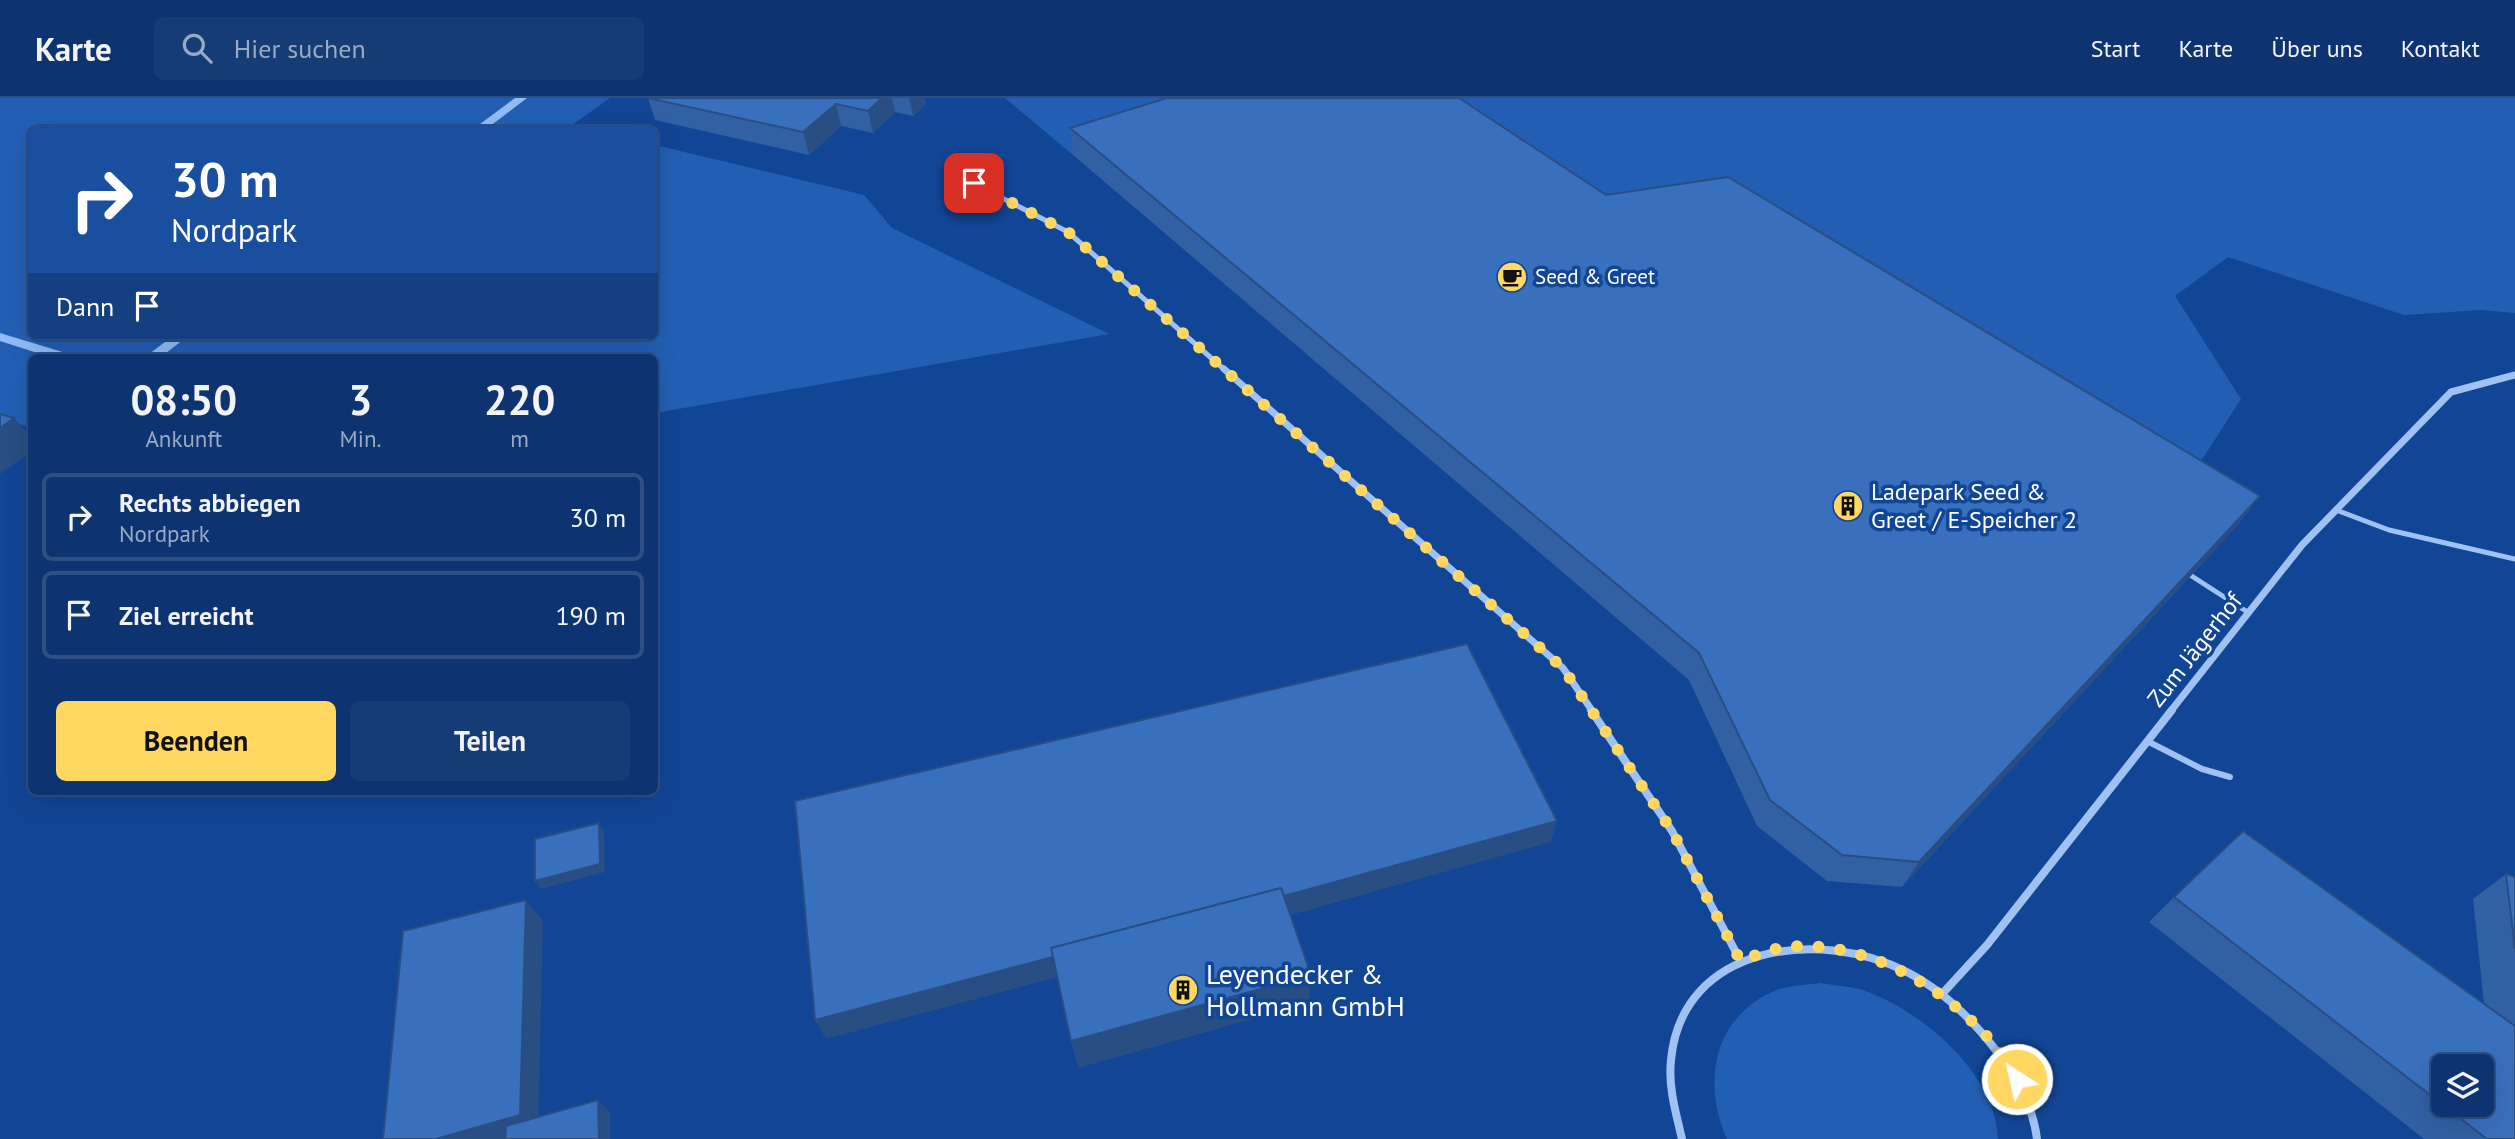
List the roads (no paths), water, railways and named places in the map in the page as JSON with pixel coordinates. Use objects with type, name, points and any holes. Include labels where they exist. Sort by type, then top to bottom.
[{"type":"street","points":[[974,183],[1068,232],[1563,668],[1672,831],[1740,960]]},
{"type":"street","name":"Zum Jägerhof","points":[[1942,994],[1987,945],[2302,545],[2451,392],[2515,375]]},
{"type":"street","points":[[1682,1139],[1671,1096],[1671,1052],[1684,1013],[1707,982],[1740,960],[1786,947],[1837,949],[1891,965],[1942,994],[1984,1033],[2017,1079],[2037,1139]]},
{"type":"lane","points":[[2336,510],[2389,530],[2515,559]]},
{"type":"lane","points":[[2183,570],[2249,613]]},
{"type":"lane","points":[[2147,741],[2202,769],[2230,778]]},
{"type":"waterway","points":[[483,126],[522,98]]},
{"type":"waterway","points":[[0,337],[54,354]]},
{"type":"waterway","points":[[156,354],[176,340]]},
{"type":"place","name":"Seed & Greet","points":[[1512,277]]},
{"type":"place","name":"Ladepark Seed & Greet / E-Speicher 2","points":[[1848,506]]},
{"type":"place","name":"Leyendecker & Hollmann GmbH","points":[[1183,990]]}]
